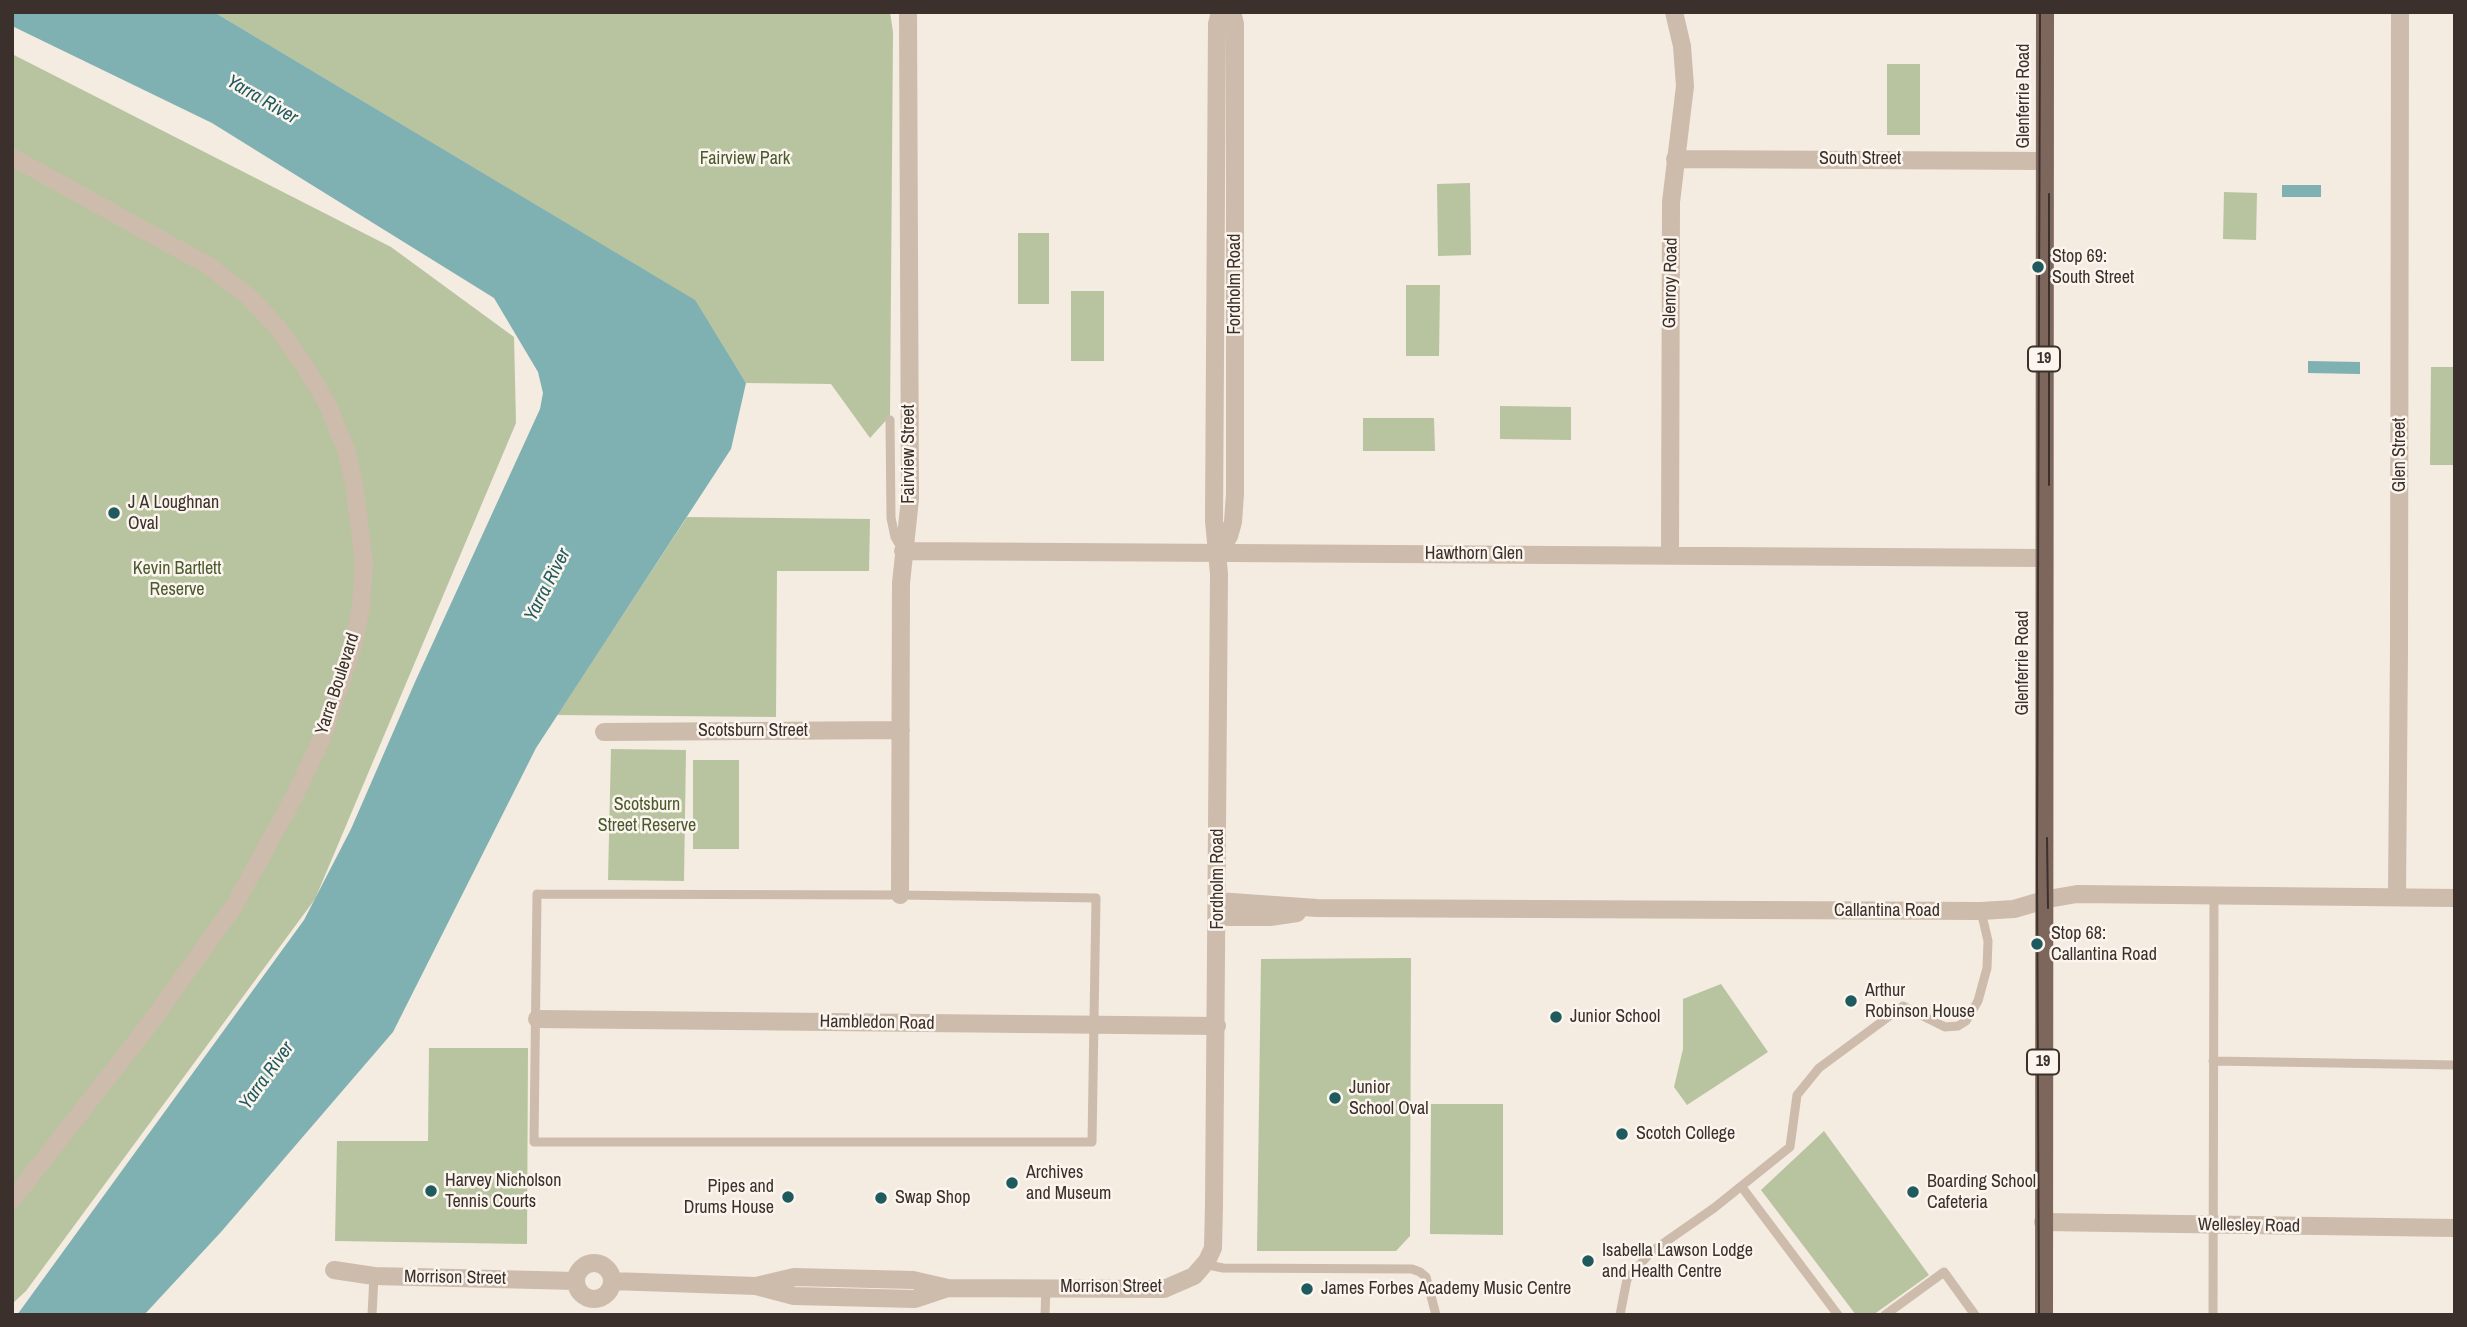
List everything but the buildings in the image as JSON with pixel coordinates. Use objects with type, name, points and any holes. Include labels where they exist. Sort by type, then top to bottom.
[{"type":"main road","name":"Glenferrie Road","points":[[2044,1315],[2045,12]]},
{"type":"street","name":"Fairview Street","points":[[900,895],[901,583],[910,499],[908,12]]},
{"type":"street","name":"Fordholm Road","points":[[1207,1261],[1213,1248],[1217,1026],[1219,553],[1214,521],[1217,24],[1220,12]]},
{"type":"street","name":"Fordholm Road","points":[[1219,553],[1229,536],[1233,522],[1235,494],[1235,24],[1232,12]]},
{"type":"street","name":"Glenroy Road","points":[[1670,555],[1671,202],[1684,108],[1685,75],[1675,12]]},
{"type":"street","name":"Glen Street","points":[[2397,897],[2400,12]]},
{"type":"street","name":"Yarra Boulevard","points":[[12,157],[209,266],[249,297],[278,327],[328,405],[346,450],[354,483],[364,564],[361,607],[354,646],[321,740],[293,799],[234,906],[145,1030],[12,1200]]},
{"type":"street","name":"South Street","points":[[1675,159],[2045,160]]},
{"type":"street","name":"Hawthorn Glen","points":[[903,551],[2044,558]]},
{"type":"street","name":"Scotsburn Street","points":[[604,732],[901,730]]},
{"type":"street","name":"Callantina Road","points":[[1217,909],[1287,915],[1317,908],[1982,911],[2014,909],[2077,894],[2455,898]]},
{"type":"street","name":"Hambledon Road","points":[[537,1019],[1217,1026]]},
{"type":"street","name":"Wellesley Road","points":[[2043,1222],[2455,1228]]},
{"type":"street","name":"Morrison Street","points":[[612,1281],[756,1286],[794,1296],[915,1299],[948,1289],[1164,1289],[1194,1276],[1207,1261]]},
{"type":"street","points":[[594,1263],[609,1270],[612,1281],[609,1291],[594,1299],[584,1296],[576,1281],[583,1266],[594,1263]]},
{"type":"street","name":"Morrison Street","points":[[334,1270],[374,1276],[576,1281]]},
{"type":"lane","points":[[890,421],[891,518],[895,537],[903,551]]},
{"type":"lane","points":[[537,894],[1096,898],[1092,1142],[534,1143],[537,1019],[537,894]]},
{"type":"lane","points":[[2213,1315],[2214,895]]},
{"type":"lane","points":[[1620,1315],[1627,1279],[1651,1252],[1790,1147],[1797,1095],[1819,1068],[1903,1006],[1945,1027],[1958,1026],[1966,1021],[1978,1001],[1987,968],[1988,941],[1982,911]]},
{"type":"lane","points":[[2213,1061],[2455,1065]]},
{"type":"lane","points":[[1741,1186],[1838,1315]]},
{"type":"lane","points":[[1207,1261],[1223,1268],[1412,1269],[1426,1277],[1436,1315]]},
{"type":"lane","points":[[1885,1315],[1944,1272],[1975,1315]]},
{"type":"lane","points":[[372,1315],[374,1276]]},
{"type":"lane","points":[[1045,1315],[1046,1287]]},
{"type":"green space","name":"Fairview Park","points":[[214,12],[890,12],[893,32],[890,416],[870,438],[831,384],[746,383],[694,300]]},
{"type":"green space","name":"Kevin Bartlett Reserve","points":[[12,54],[391,247],[514,337],[516,423],[315,899],[26,1291],[12,1304]]},
{"type":"green space","points":[[1887,64],[1920,64],[1920,135],[1887,135]]},
{"type":"green space","points":[[1470,183],[1471,255],[1438,256],[1437,184]]},
{"type":"green space","points":[[2224,192],[2257,193],[2256,240],[2223,239]]},
{"type":"green space","points":[[1018,233],[1049,233],[1049,304],[1018,304]]},
{"type":"green space","points":[[1406,285],[1440,285],[1439,356],[1406,356]]},
{"type":"green space","points":[[1071,291],[1104,291],[1104,361],[1071,361]]},
{"type":"green space","points":[[2431,367],[2455,367],[2455,465],[2430,465]]},
{"type":"green space","points":[[1500,406],[1571,407],[1571,440],[1500,439]]},
{"type":"green space","points":[[1363,418],[1434,418],[1435,451],[1363,451]]},
{"type":"green space","points":[[687,517],[870,519],[869,571],[777,571],[776,717],[557,715]]},
{"type":"green space","name":"Scotsburn Street Reserve","points":[[611,749],[686,750],[684,881],[608,880]]},
{"type":"green space","points":[[693,760],[739,760],[739,849],[693,849]]},
{"type":"green space","name":"Junior School Oval","points":[[1411,958],[1410,1236],[1396,1251],[1257,1251],[1261,959]]},
{"type":"green space","points":[[1721,984],[1768,1052],[1687,1105],[1674,1087],[1683,1049],[1683,999]]},
{"type":"green space","name":"Harvey Nicholson Tennis Courts","points":[[429,1048],[528,1048],[527,1244],[335,1241],[337,1141],[428,1141]]},
{"type":"green space","points":[[1431,1104],[1503,1104],[1503,1235],[1430,1234]]},
{"type":"green space","points":[[1824,1131],[1929,1275],[1873,1315],[1856,1315],[1761,1190]]},
{"type":"water","name":"Yarra River","points":[[12,12],[214,12],[695,300],[746,383],[731,449],[536,748],[393,1032],[221,1232],[144,1315],[17,1315],[304,920],[351,829],[540,409],[543,393],[538,372],[494,298],[212,123],[12,26]]},
{"type":"water","points":[[2282,185],[2321,185],[2321,197],[2282,197]]},
{"type":"water","points":[[2308,361],[2360,362],[2360,374],[2308,373]]},
{"type":"tram line","points":[[2039,1315],[2037,872],[2040,12]]},
{"type":"tram line","points":[[2049,194],[2049,485]]},
{"type":"tram line","points":[[2047,838],[2048,908]]},
{"type":"place","name":"Stop 69: South Street","points":[[2038,267]]},
{"type":"place","name":"J A Loughnan Oval","points":[[114,513]]},
{"type":"place","name":"Stop 68: Callantina Road","points":[[2037,944]]},
{"type":"place","name":"Arthur Robinson House","points":[[1851,1001]]},
{"type":"place","name":"Junior School","points":[[1556,1017]]},
{"type":"place","name":"Junior School Oval","points":[[1335,1098]]},
{"type":"place","name":"Scotch College","points":[[1622,1134]]},
{"type":"place","name":"Archives and Museum","points":[[1012,1183]]},
{"type":"place","name":"Harvey Nicholson Tennis Courts","points":[[431,1191]]},
{"type":"place","name":"Boarding School Cafeteria","points":[[1913,1192]]},
{"type":"place","name":"Pipes and Drums House","points":[[788,1197]]},
{"type":"place","name":"Swap Shop","points":[[881,1198]]},
{"type":"place","name":"Isabella Lawson Lodge and Health Centre","points":[[1588,1261]]},
{"type":"place","name":"James Forbes Academy Music Centre","points":[[1307,1289]]}]
